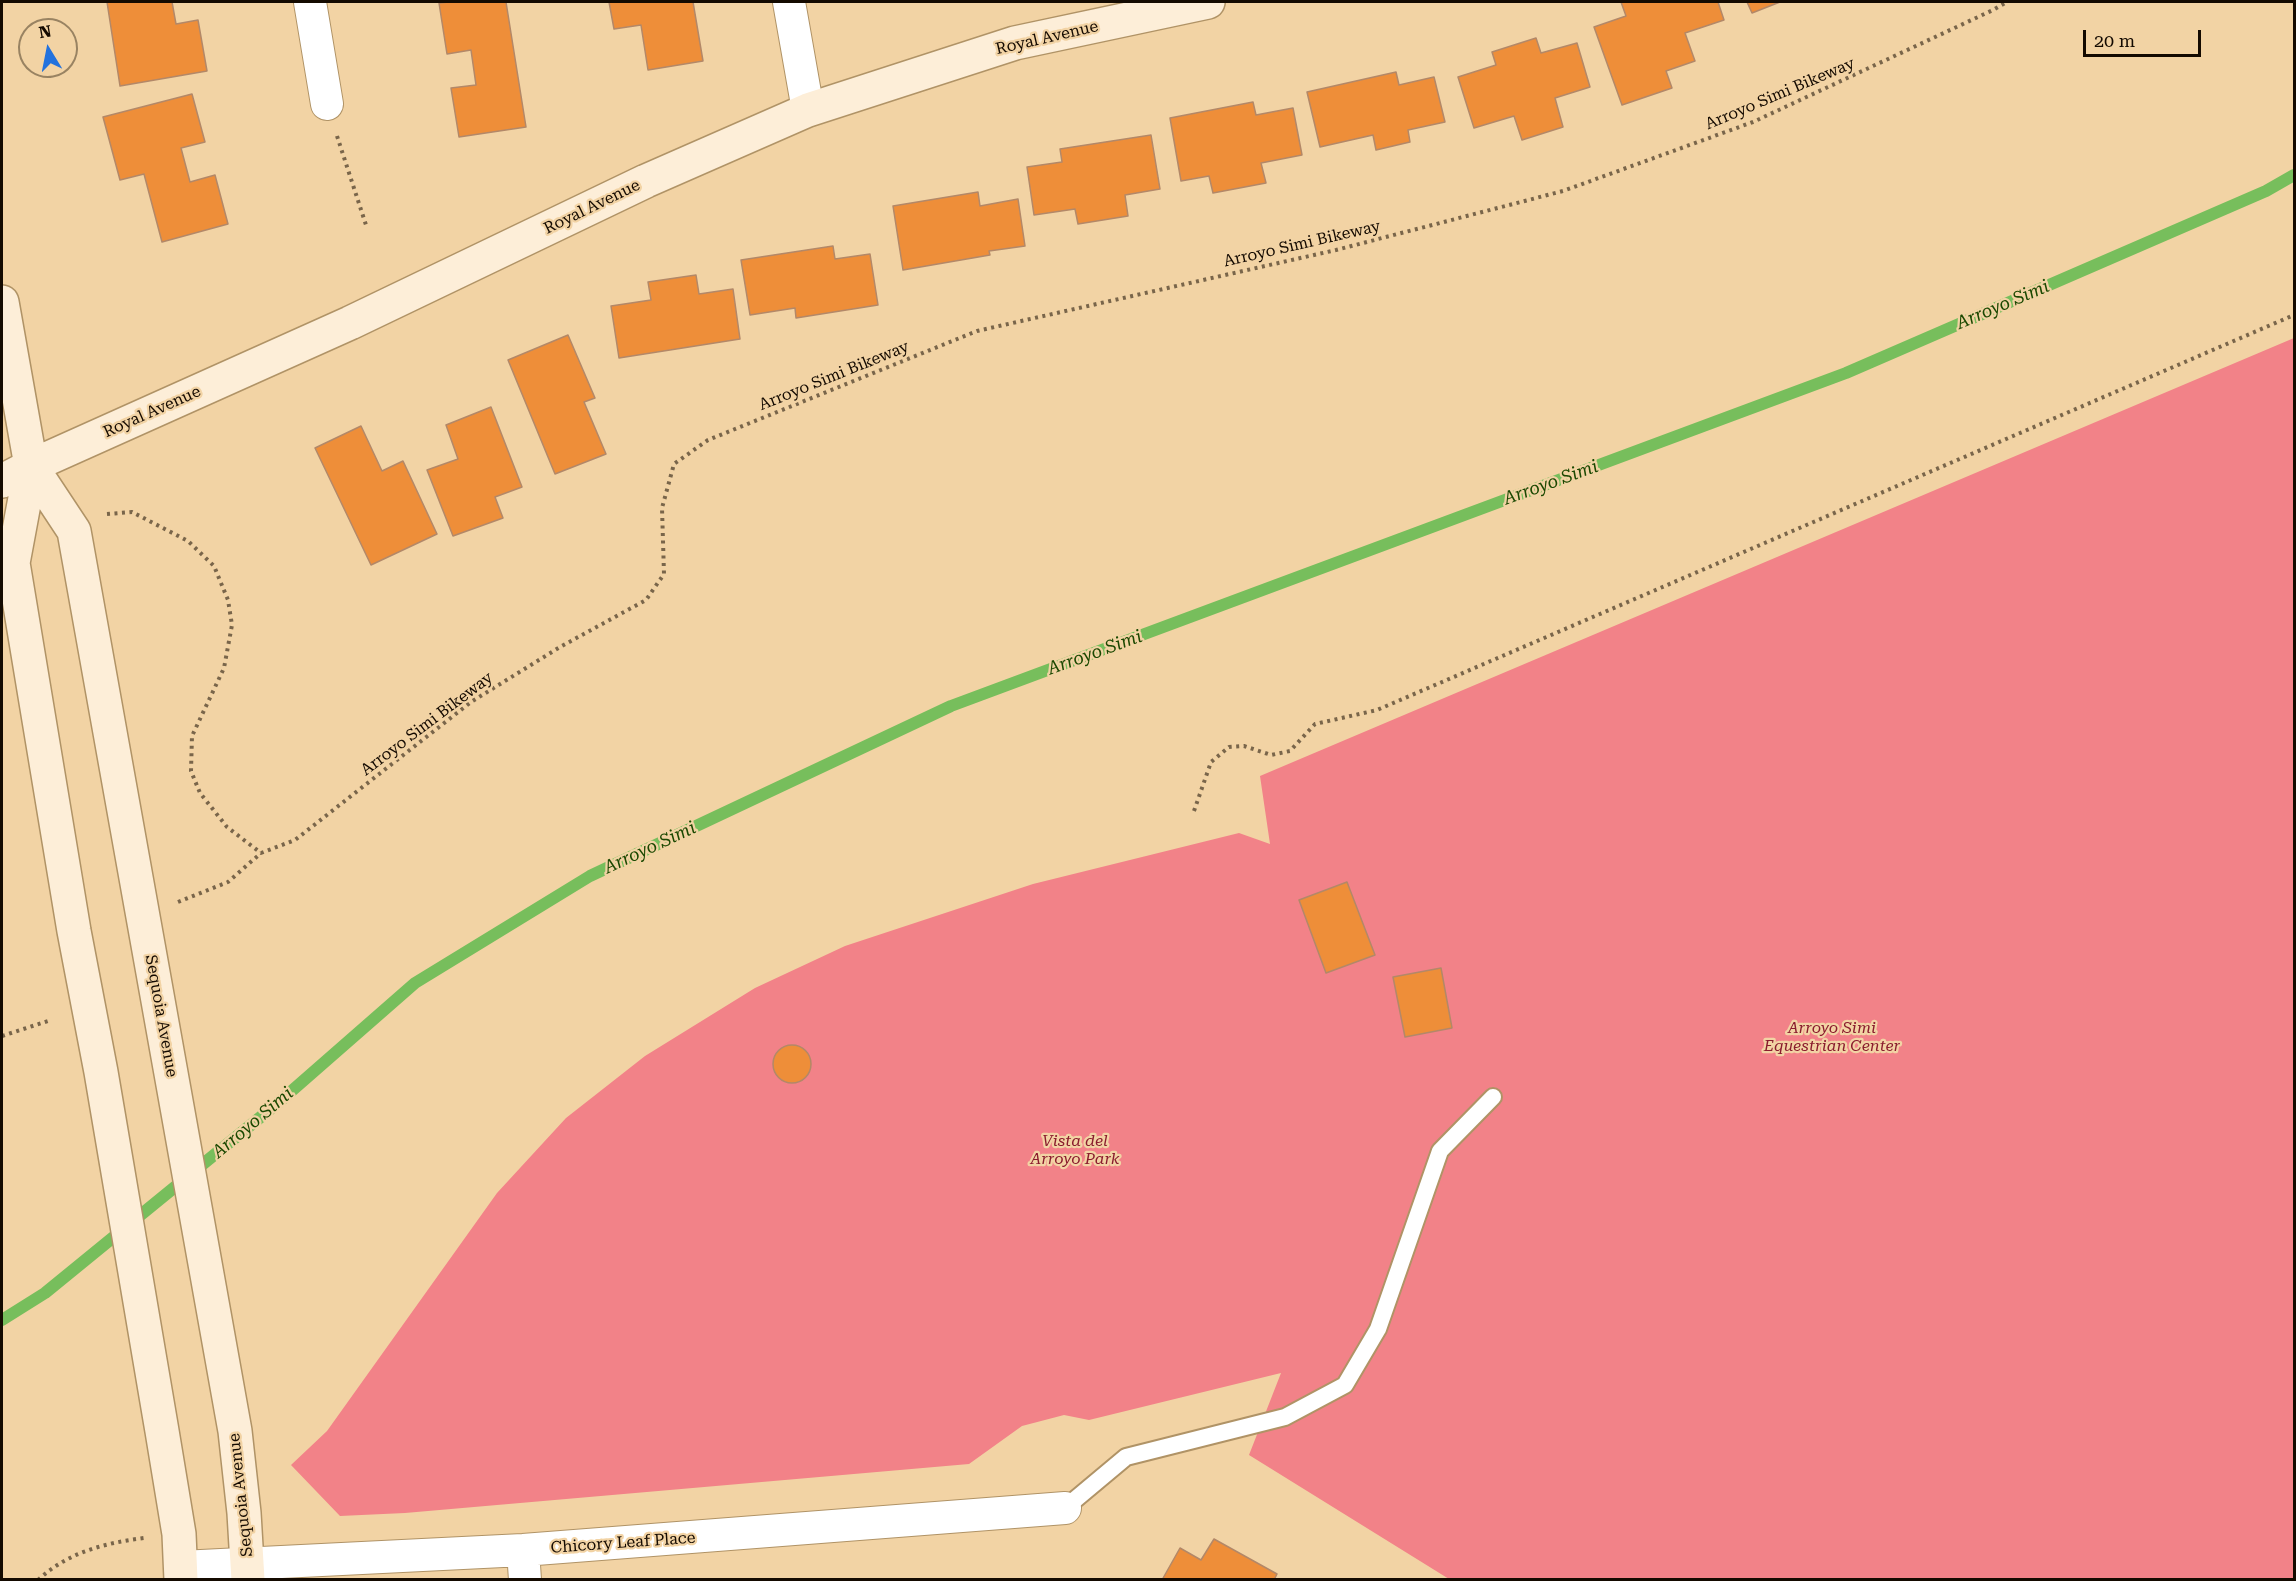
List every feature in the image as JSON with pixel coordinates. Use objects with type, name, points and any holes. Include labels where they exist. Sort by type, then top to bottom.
[{"type":"main road","name":"Royal Avenue","points":[[2,481],[350,323],[646,181],[808,110],[1015,43],[1208,2]]},
{"type":"main road","name":"Sequoia Avenue","points":[[2,302],[31,466],[13,563],[74,931],[101,1071],[162,1431],[179,1534],[181,1573]]},
{"type":"main road","name":"Sequoia Avenue","points":[[31,466],[74,531],[235,1431],[248,1572]]},
{"type":"street","points":[[310,2],[327,104]]},
{"type":"street","points":[[789,2],[808,110]]},
{"type":"street","name":"Chicory Leaf Place","points":[[181,1573],[524,1565],[1065,1508]]},
{"type":"lane","points":[[1065,1508],[1126,1457],[1285,1417],[1344,1385],[1378,1329],[1440,1151],[1493,1097]]},
{"type":"path","name":"Arroyo Simi Bikeway","points":[[261,853],[295,840],[471,702],[560,647],[646,600],[664,574],[662,508],[674,464],[708,440],[977,331],[1336,250],[1563,191],[1752,122],[2007,2]]},
{"type":"path","points":[[327,104],[366,225]]},
{"type":"path","points":[[1194,811],[1211,762],[1229,747],[1244,746],[1271,755],[1290,751],[1315,724],[1377,710],[2295,315]]},
{"type":"path","points":[[110,513],[132,512],[188,541],[214,566],[228,600],[232,625],[224,668],[192,736],[190,771],[200,794],[227,827],[261,853],[228,882],[176,903]]},
{"type":"path","points":[[2,1036],[51,1020]]},
{"type":"path","points":[[38,1580],[46,1572],[80,1552],[107,1543],[179,1534]]},
{"type":"green space","name":"Arroyo Simi Equestrian Center","points":[[2294,338],[2294,1579],[1449,1579],[1249,1455],[1281,1373],[1089,1420],[1064,1415],[1022,1426],[969,1464],[405,1513],[340,1516],[291,1465],[327,1431],[497,1193],[566,1118],[645,1056],[755,988],[845,946],[1033,884],[1239,833],[1270,844],[1260,776]]},
{"type":"building","points":[[107,2],[172,2],[176,24],[198,20],[207,71],[120,86]]},
{"type":"building","points":[[506,2],[526,127],[459,137],[451,88],[476,85],[471,50],[447,54],[439,3]]},
{"type":"building","points":[[609,2],[693,2],[703,61],[648,70],[641,25],[614,29]]},
{"type":"building","points":[[1621,2],[1718,2],[1724,20],[1685,33],[1695,61],[1666,71],[1672,88],[1622,105],[1594,27],[1626,16]]},
{"type":"building","points":[[1747,2],[1780,2],[1752,13]]},
{"type":"building","points":[[1536,38],[1541,53],[1577,43],[1590,87],[1555,98],[1563,127],[1522,140],[1514,116],[1474,128],[1458,77],[1496,65],[1492,52]]},
{"type":"building","points":[[1396,72],[1399,85],[1434,77],[1445,122],[1408,130],[1410,142],[1376,150],[1373,135],[1320,147],[1307,92]]},
{"type":"building","points":[[192,94],[205,142],[181,148],[190,182],[215,175],[228,224],[162,242],[144,174],[120,180],[103,117]]},
{"type":"building","points":[[1253,102],[1256,115],[1293,108],[1302,155],[1261,163],[1266,183],[1213,193],[1209,176],[1181,181],[1170,118]]},
{"type":"building","points":[[1151,135],[1160,189],[1125,195],[1128,216],[1078,224],[1075,209],[1034,215],[1027,167],[1062,162],[1060,149]]},
{"type":"building","points":[[978,192],[980,206],[1018,199],[1025,246],[989,251],[990,255],[903,270],[893,206]]},
{"type":"building","points":[[833,246],[835,259],[870,254],[878,305],[796,318],[795,308],[750,315],[741,260]]},
{"type":"building","points":[[696,275],[699,294],[733,289],[740,339],[619,358],[611,306],[651,300],[648,282]]},
{"type":"building","points":[[568,335],[595,398],[584,402],[606,454],[555,474],[508,360]]},
{"type":"building","points":[[491,407],[522,487],[495,497],[503,518],[453,536],[427,470],[458,459],[446,425]]},
{"type":"building","points":[[361,426],[382,471],[403,461],[437,534],[371,565],[315,448]]},
{"type":"building","points":[[1347,882],[1375,955],[1326,973],[1299,900]]},
{"type":"building","points":[[1441,968],[1452,1028],[1405,1037],[1393,977]]},
{"type":"building","points":[[792,1045],[799,1046],[805,1051],[810,1057],[810,1071],[805,1077],[799,1082],[792,1083],[785,1082],[779,1077],[774,1071],[773,1064],[774,1057],[779,1051],[785,1046]]},
{"type":"building","points":[[1214,1539],[1277,1574],[1274,1580],[1162,1580],[1180,1548],[1201,1560]]},
{"type":"waterway","name":"Arroyo Simi","points":[[2,1320],[45,1293],[279,1102],[415,983],[590,876],[951,706],[1846,373],[2266,191],[2294,175]]},
{"type":"park label","name":"Vista del Arroyo Park","points":[[1075,1150]]}]
